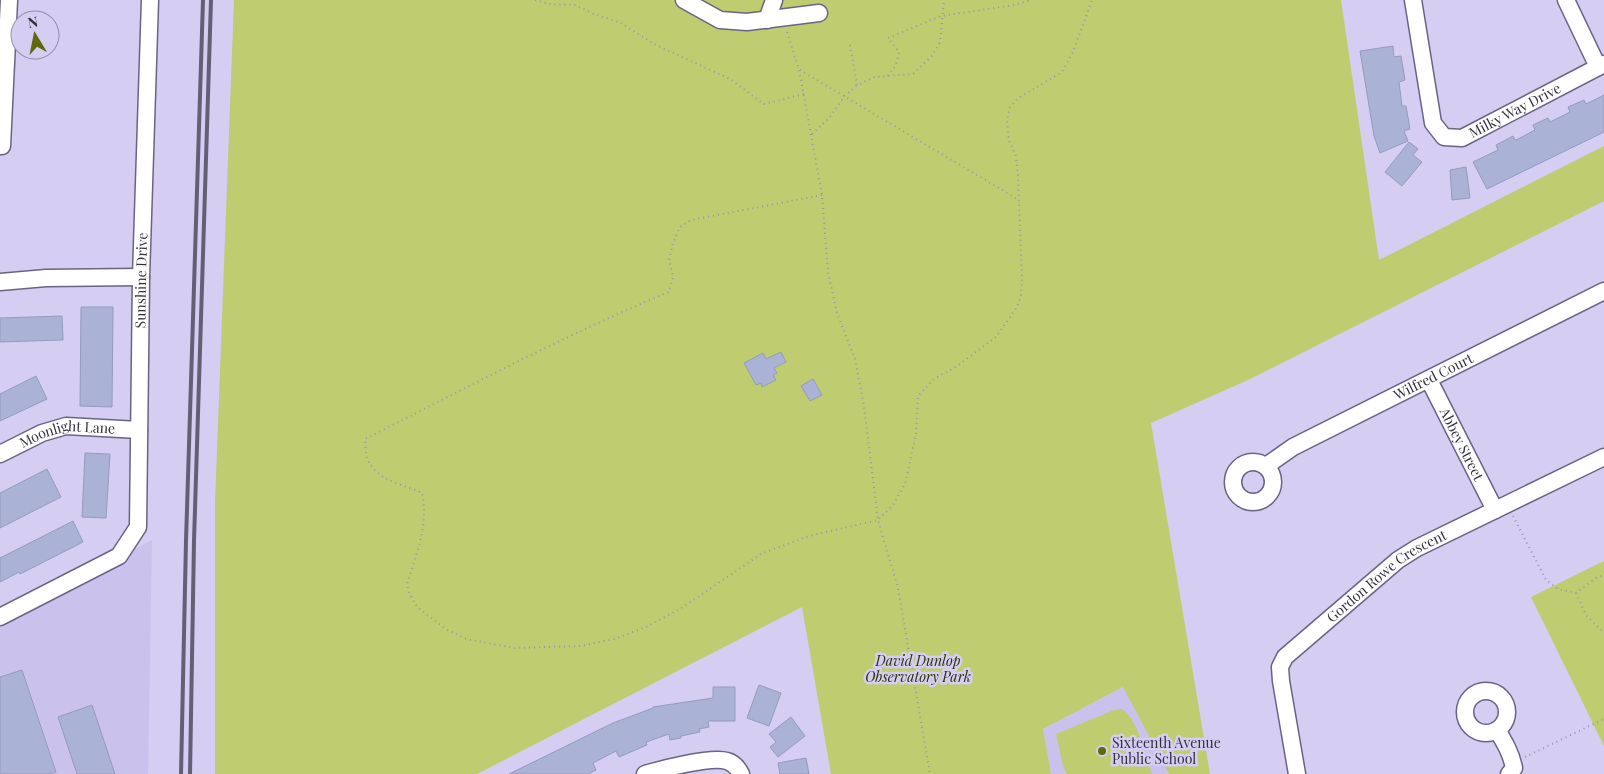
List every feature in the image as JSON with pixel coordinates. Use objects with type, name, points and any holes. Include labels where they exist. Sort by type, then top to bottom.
[{"type":"street","points":[[0,146],[2,146],[9,0]]},
{"type":"street","name":"Sunshine Drive","points":[[0,617],[119,556],[138,527],[141,278],[150,0]]},
{"type":"street","points":[[684,0],[720,20],[747,22],[819,13]]},
{"type":"street","points":[[774,0],[775,18]]},
{"type":"street","name":"Milky Way Drive","points":[[1413,0],[1433,123],[1444,137],[1462,138],[1601,66]]},
{"type":"street","points":[[1566,0],[1601,66]]},
{"type":"street","points":[[0,282],[46,278],[141,278]]},
{"type":"street","name":"Wilfred Court","points":[[1266,466],[1292,447],[1604,291]]},
{"type":"street","name":"Abbey Street","points":[[1429,380],[1495,510]]},
{"type":"street","name":"Moonlight Lane","points":[[0,454],[42,433],[66,426],[139,430]]},
{"type":"street","name":"Gordon Rowe Crescent","points":[[1297,774],[1281,681],[1280,667],[1284,657],[1398,560],[1416,548],[1604,457]]},
{"type":"street","points":[[1497,730],[1509,749],[1511,767]]},
{"type":"street","points":[[645,774],[712,760],[727,761],[737,766],[741,774]]},
{"type":"path","points":[[535,0],[549,4],[575,5],[594,14],[619,22],[656,45],[730,80],[764,104],[804,94]]},
{"type":"path","points":[[812,134],[829,118],[845,96],[857,85],[875,78],[912,74],[932,56],[940,42],[944,0]]},
{"type":"path","points":[[888,76],[896,65],[899,52],[888,38],[941,16],[1014,5],[1031,0]]},
{"type":"path","points":[[822,195],[691,220],[680,227],[673,243],[670,260],[673,277],[669,292],[565,338],[365,439],[367,458],[378,473],[394,484],[411,487],[422,493],[425,505],[425,523],[407,584],[409,594],[417,607],[446,629],[466,639],[516,648],[580,646],[614,639],[646,627],[680,609],[761,554],[809,536],[878,520],[893,505],[906,484],[916,434],[918,396],[934,379],[957,366],[996,338],[1017,307],[1021,296],[1022,281],[1016,156],[1009,141],[1007,121],[1010,107],[1017,99],[1062,72],[1073,52],[1092,0]]},
{"type":"path","points":[[775,18],[799,69],[822,195],[828,272],[837,312],[855,360],[864,406],[878,520],[898,588],[930,774]]},
{"type":"path","points":[[850,46],[857,85]]},
{"type":"path","points":[[799,69],[1019,200]]},
{"type":"path","points":[[1512,514],[1546,580],[1558,589],[1576,593],[1596,578],[1604,575]]},
{"type":"path","points":[[1576,593],[1586,615],[1604,633]]},
{"type":"path","points":[[1511,767],[1522,758],[1604,719]]},
{"type":"shaded area","points":[[152,540],[148,774],[0,774],[0,621]]},
{"type":"shaded area","name":"Sixteenth Avenue Public School","points":[[1124,687],[1169,774],[1051,774],[1043,729]]},
{"type":"green space","name":"David Dunlop Observatory Park","points":[[234,0],[1341,0],[1379,260],[1604,146],[1604,201],[1248,380],[1151,423],[1210,774],[1169,774],[1123,687],[1043,729],[1051,774],[831,774],[802,607],[477,774],[215,774],[215,503]]},
{"type":"green space","points":[[1604,561],[1604,746],[1531,597]]},
{"type":"green space","name":"Sixteenth Avenue Public School","points":[[1122,709],[1128,714],[1137,730],[1152,774],[1067,774],[1063,766],[1056,734],[1114,710]]},
{"type":"building","points":[[1393,46],[1394,57],[1401,56],[1405,80],[1399,82],[1402,106],[1406,106],[1410,129],[1404,131],[1408,141],[1380,153],[1374,136],[1360,51]]},
{"type":"building","points":[[1604,95],[1604,132],[1487,189],[1473,162],[1498,150],[1496,145],[1513,136],[1515,140],[1535,130],[1533,125],[1548,118],[1550,122],[1570,112],[1568,107],[1584,100],[1586,104]]},
{"type":"building","points":[[1409,142],[1418,149],[1413,155],[1422,162],[1402,186],[1385,172]]},
{"type":"building","points":[[1466,167],[1470,198],[1452,200],[1450,170]]},
{"type":"building","points":[[81,307],[113,307],[112,407],[80,406]]},
{"type":"building","points":[[62,316],[63,340],[0,342],[0,318]]},
{"type":"building","points":[[781,352],[786,362],[774,368],[777,373],[773,375],[776,380],[762,387],[761,383],[756,385],[744,363],[763,353],[766,359]]},
{"type":"building","points":[[36,376],[47,399],[0,421],[0,394]]},
{"type":"building","points":[[813,379],[822,395],[810,401],[801,386]]},
{"type":"building","points":[[85,453],[110,454],[106,518],[82,517]]},
{"type":"building","points":[[47,469],[61,497],[0,528],[0,493]]},
{"type":"building","points":[[73,521],[83,542],[0,582],[0,558]]},
{"type":"building","points":[[22,670],[56,772],[49,774],[0,774],[0,677]]},
{"type":"building","points":[[759,685],[781,693],[769,726],[747,718]]},
{"type":"building","points":[[713,687],[735,687],[735,721],[708,721],[709,727],[699,729],[700,732],[670,740],[669,734],[646,742],[647,745],[619,757],[616,751],[593,763],[596,770],[588,774],[509,774],[613,723],[653,707],[713,698]]},
{"type":"building","points":[[92,705],[115,774],[77,774],[58,717]]},
{"type":"building","points":[[791,717],[805,736],[778,757],[770,747],[776,742],[769,734]]},
{"type":"building","points":[[806,758],[809,774],[780,774],[778,763]]},
{"type":"railway","points":[[181,774],[186,541],[203,0]]},
{"type":"railway","points":[[190,774],[194,541],[211,0]]},
{"type":"place","name":"Sixteenth Avenue Public School","points":[[1102,751]]}]
